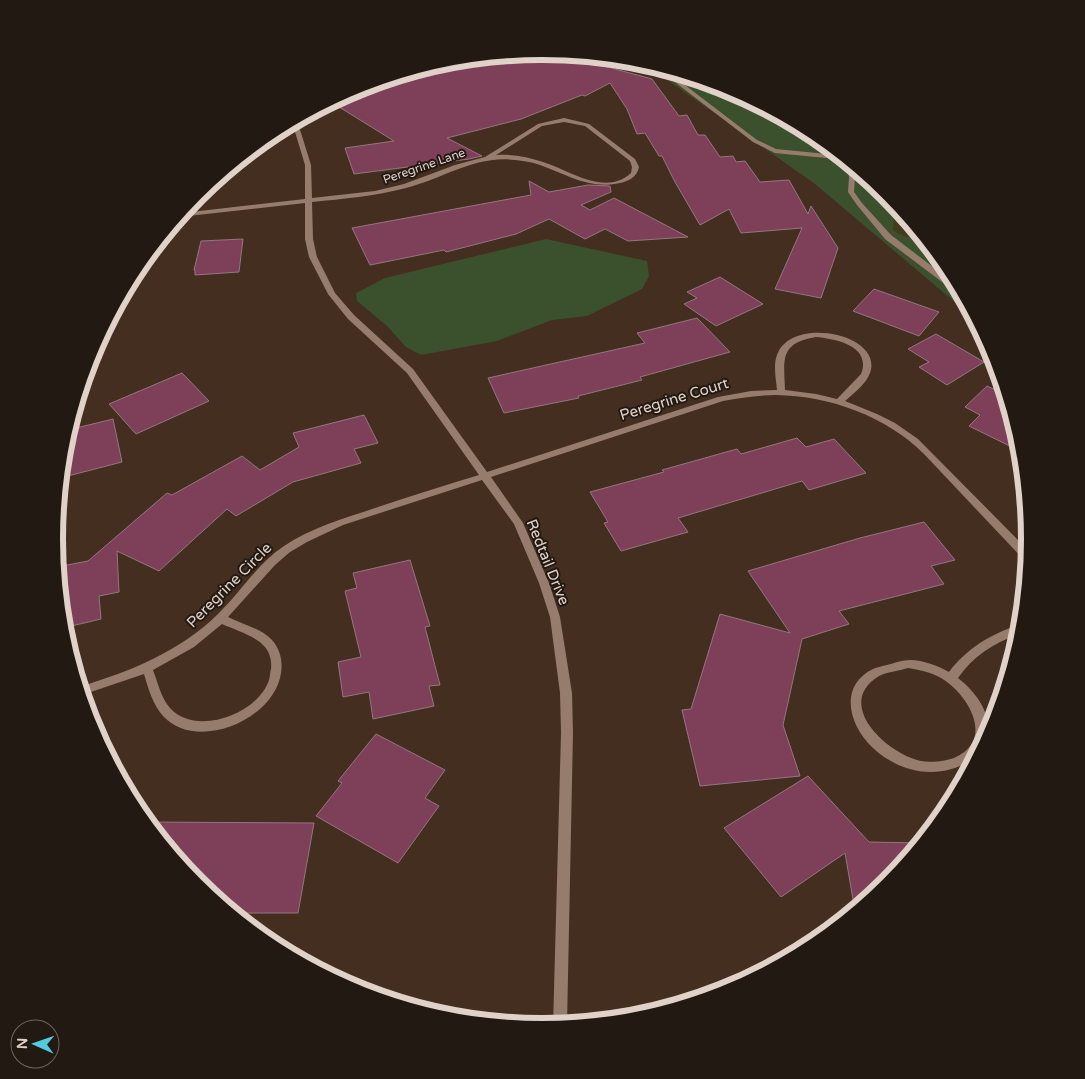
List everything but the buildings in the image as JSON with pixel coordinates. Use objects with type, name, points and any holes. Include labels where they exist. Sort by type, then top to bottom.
[{"type":"street","points":[[672,78],[755,141],[775,151],[830,156]]},
{"type":"street","name":"Peregrine Lane","points":[[308,202],[368,194],[406,186],[457,166],[487,158],[508,157],[541,163],[584,182],[597,184],[622,181],[631,177],[636,165],[633,160],[587,125],[564,120],[540,124],[487,158]]},
{"type":"street","name":"Redtail Drive","points":[[297,128],[308,165],[309,239],[313,257],[332,294],[351,318],[410,371],[485,475],[518,523],[544,583],[555,617],[566,692],[567,734],[560,1018]]},
{"type":"street","points":[[851,173],[851,192],[859,204],[888,237],[946,280]]},
{"type":"street","points":[[190,214],[308,202]]},
{"type":"street","points":[[781,392],[781,354],[786,346],[794,339],[809,334],[825,335],[841,338],[855,345],[863,352],[867,360],[867,370],[839,402]]},
{"type":"street","name":"Peregrine Court","points":[[485,475],[721,399],[754,393],[781,392],[814,396],[839,402],[882,419],[911,437],[1022,550]]},
{"type":"street","name":"Peregrine Circle","points":[[87,689],[147,668],[165,660],[190,644],[204,634],[220,618],[272,560],[294,544],[340,523],[485,475]]},
{"type":"street","points":[[147,668],[162,706],[171,717],[190,725],[208,726],[235,720],[256,708],[271,691],[277,674],[276,656],[267,643],[220,618]]},
{"type":"street","points":[[950,678],[978,647],[1013,632]]},
{"type":"street","points":[[974,750],[965,759],[945,766],[921,766],[896,758],[875,744],[860,726],[855,706],[858,688],[869,674],[887,666],[908,664],[930,668],[950,678],[968,692],[979,710],[982,731]]},
{"type":"green space","points":[[659,74],[697,85],[755,109],[809,141],[834,159],[882,200],[903,223],[941,273],[963,309],[815,184]]},
{"type":"green space","points":[[546,239],[647,261],[649,276],[642,289],[587,316],[552,320],[497,341],[421,355],[406,347],[387,326],[357,301],[356,293],[385,278]]},
{"type":"sand","points":[[885,203],[915,238],[908,237],[893,230],[894,218],[884,205]]}]
